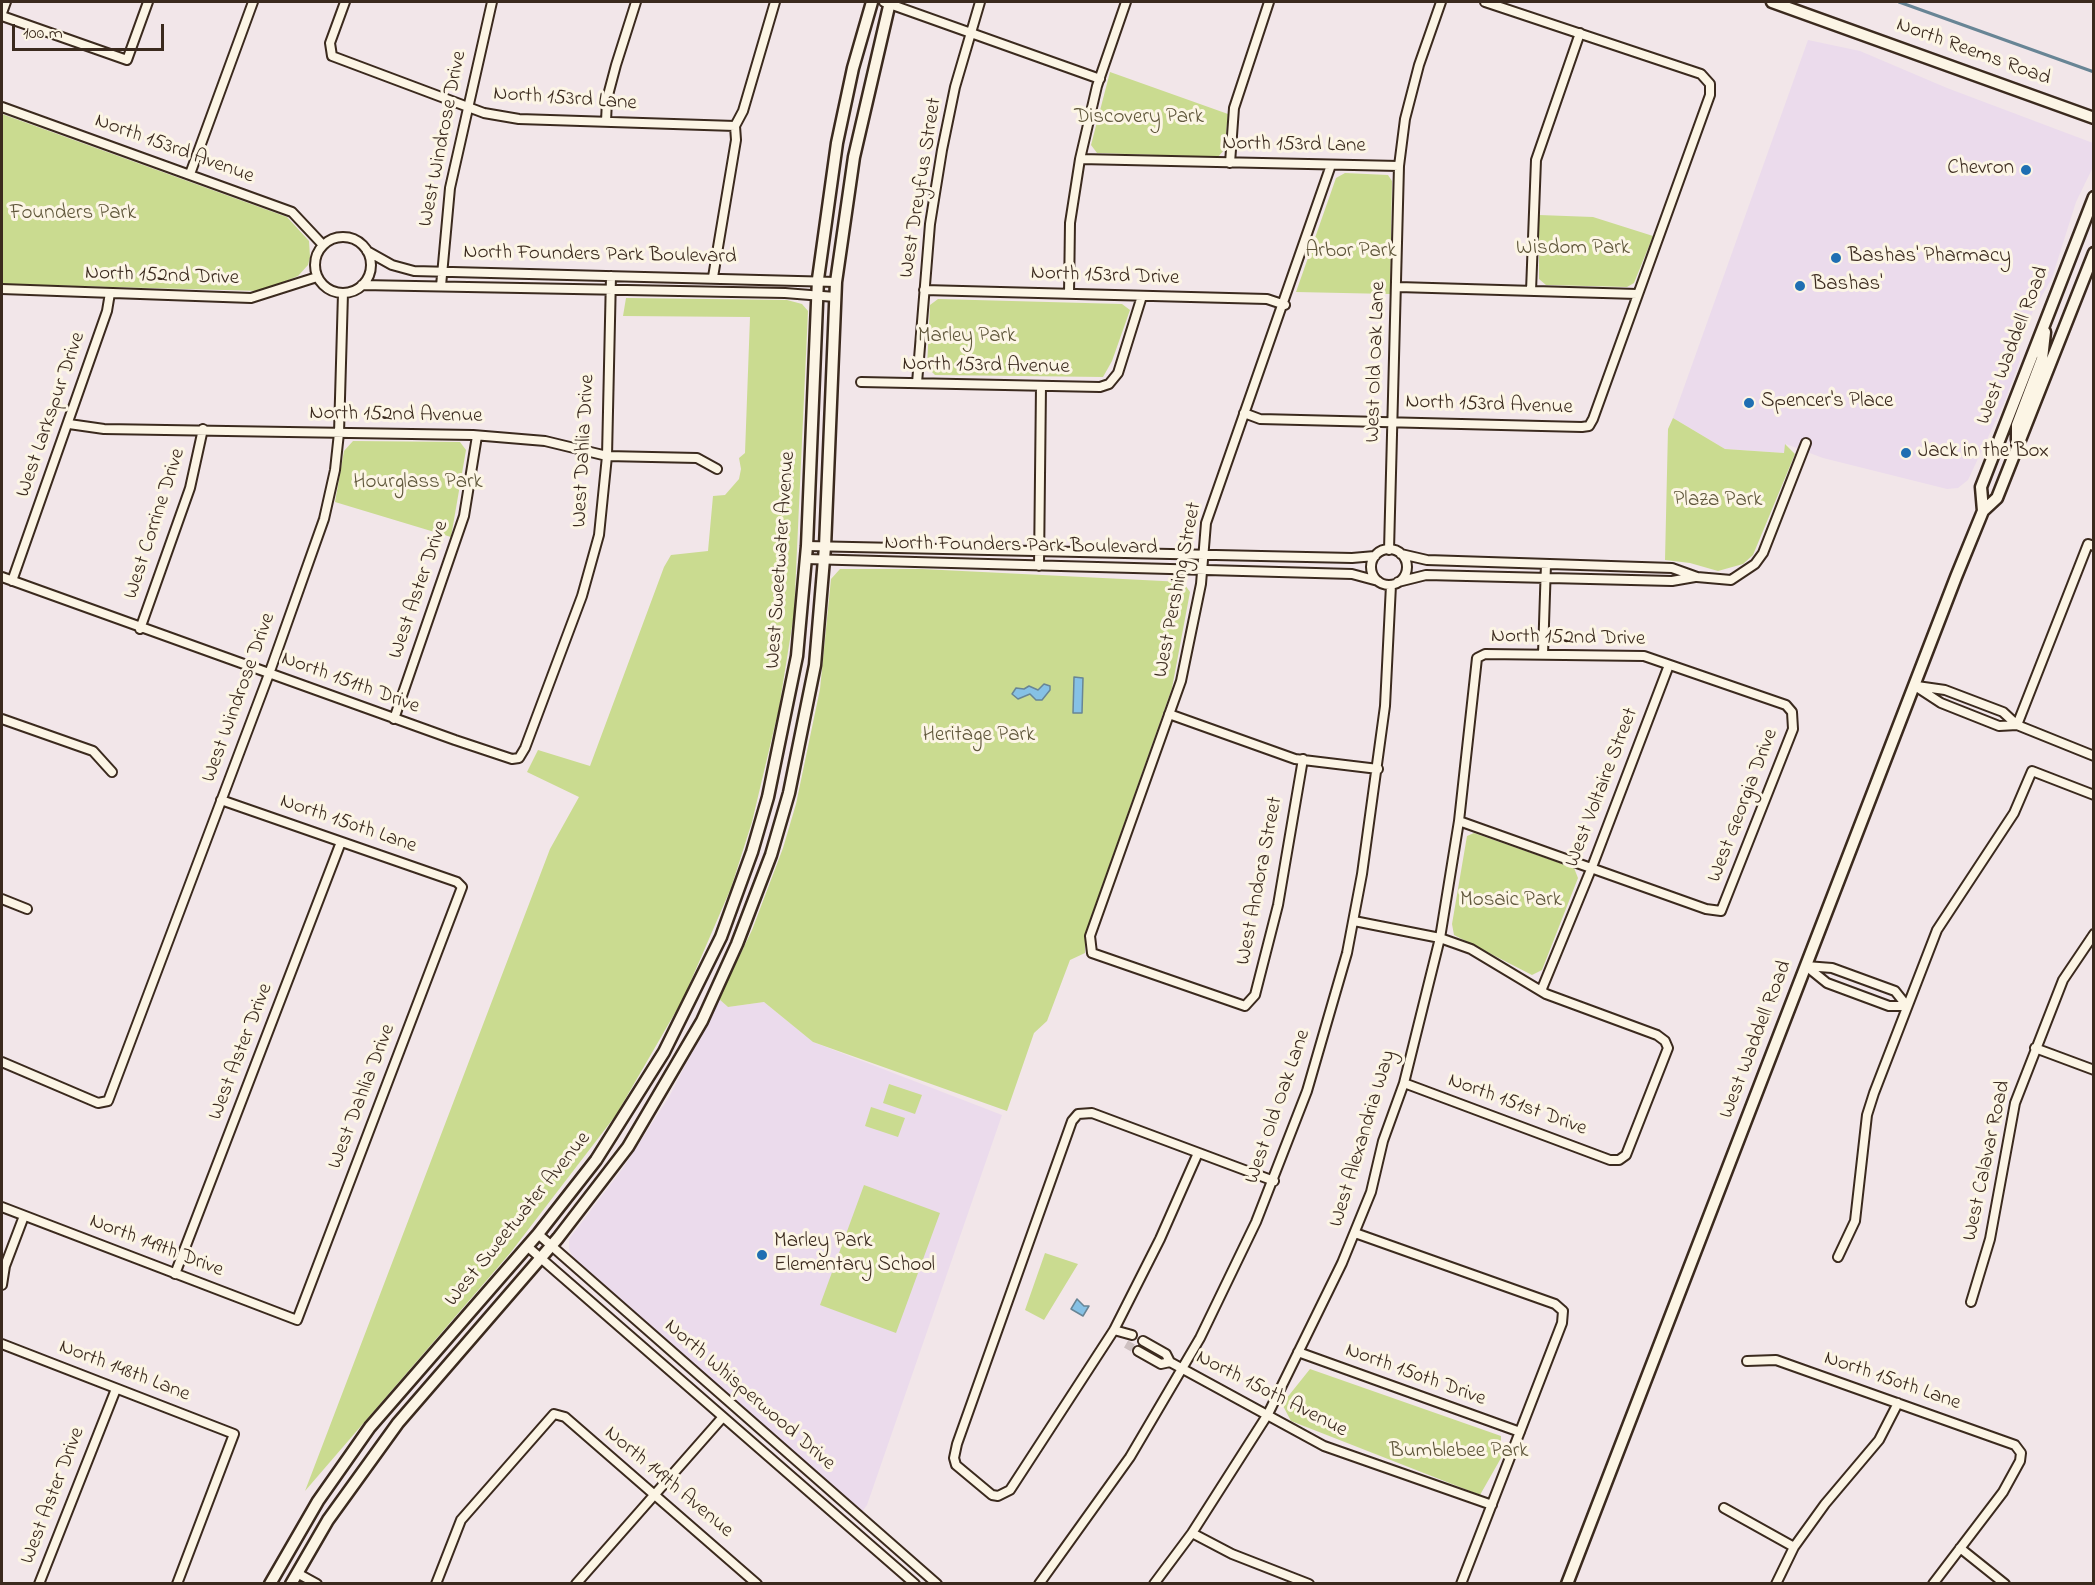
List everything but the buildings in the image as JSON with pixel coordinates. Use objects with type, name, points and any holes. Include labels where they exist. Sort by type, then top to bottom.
[{"type":"street","points":[[6,2],[2,15],[127,60],[148,2]]},
{"type":"street","points":[[190,174],[253,2]]},
{"type":"street","name":"North 153rd Lane","points":[[345,2],[330,43],[332,56],[466,108],[519,119],[735,126]]},
{"type":"street","name":"West Windrose Drive","points":[[441,286],[450,188],[466,108],[492,2]]},
{"type":"street","points":[[606,122],[615,65],[636,2]]},
{"type":"street","points":[[713,277],[736,140],[735,126],[743,111],[776,2]]},
{"type":"street","name":"West Sweetwater Avenue","points":[[270,1584],[312,1510],[370,1427],[528,1246],[596,1160],[647,1081],[678,1026],[721,937],[752,852],[778,756],[797,656],[807,546],[818,279],[837,143],[853,68],[872,2]]},
{"type":"street","points":[[888,2],[1100,79]]},
{"type":"street","name":"West Sweetwater Avenue","points":[[291,1584],[328,1520],[398,1423],[593,1195],[645,1120],[702,1021],[738,945],[771,855],[796,763],[815,665],[825,547],[836,282],[856,146],[888,2]]},
{"type":"street","name":"West Dreyfus Street","points":[[917,383],[930,224],[942,150],[970,32],[980,2]]},
{"type":"street","points":[[1069,294],[1070,223],[1080,159],[1100,79],[1126,2]]},
{"type":"street","points":[[1230,163],[1234,108],[1246,65],[1269,2]]},
{"type":"street","name":"West Old Oak Lane","points":[[1389,550],[1398,286],[1399,166],[1405,119],[1419,64],[1441,2]]},
{"type":"street","points":[[1398,286],[1637,294],[1710,95],[1710,84],[1701,74],[1485,2]]},
{"type":"street","name":"North Reems Road","points":[[1772,2],[2094,118]]},
{"type":"street","points":[[1531,291],[1536,160],[1580,33]]},
{"type":"street","name":"North 153rd Avenue","points":[[2,107],[292,212],[323,245]]},
{"type":"street","name":"North 153rd Lane","points":[[1080,159],[1399,166]]},
{"type":"street","name":"West Pershing Street","points":[[1245,1006],[1092,953],[1090,936],[1186,660],[1206,523],[1331,165]]},
{"type":"street","name":"West Waddell Road","points":[[1983,511],[1981,487],[2094,197]]},
{"type":"street","points":[[343,237],[356,241],[367,251],[370,265],[362,285],[343,293],[327,288],[317,277],[315,263],[323,245],[343,237]]},
{"type":"street","name":"North Founders Park Boulevard","points":[[367,251],[404,270],[818,279],[836,282]]},
{"type":"street","name":"West Waddell Road","points":[[1567,1584],[1983,511],[1997,498],[2094,253]]},
{"type":"street","name":"West Dahlia Drive","points":[[519,758],[525,748],[582,596],[599,535],[607,456],[611,276]]},
{"type":"street","name":"North 152nd Drive","points":[[2,289],[251,298],[317,277]]},
{"type":"street","name":"North Founders Park Boulevard","points":[[362,285],[835,297]]},
{"type":"street","name":"North 153rd Drive","points":[[924,290],[1267,299],[1284,304]]},
{"type":"street","name":"West Larkspur Drive","points":[[12,581],[108,312],[110,293]]},
{"type":"street","name":"West Windrose Drive","points":[[2,1064],[98,1103],[108,1101],[269,674],[324,519],[335,470],[339,433],[343,293]]},
{"type":"street","name":"North 153rd Avenue","points":[[1244,414],[1260,418],[1589,426],[1637,294]]},
{"type":"street","name":"North 153rd Avenue","points":[[861,382],[1100,387],[1109,384],[1118,373],[1142,296]]},
{"type":"street","points":[[2018,445],[2017,425],[2042,359],[2048,314]]},
{"type":"street","points":[[1039,566],[1041,386]]},
{"type":"street","name":"North 152nd Avenue","points":[[69,424],[104,429],[203,429],[477,436],[545,441],[607,456],[697,458],[717,469]]},
{"type":"street","name":"West Corrine Drive","points":[[140,629],[190,488],[203,429]]},
{"type":"street","name":"West Aster Drive","points":[[394,719],[464,516],[477,436]]},
{"type":"street","points":[[1697,577],[1672,568],[1427,560],[1389,550],[1376,556],[1372,566],[1378,581],[1395,584],[1426,575],[1672,581],[1697,577],[1731,579],[1755,564],[1763,553],[1806,443]]},
{"type":"street","points":[[2016,725],[2091,545]]},
{"type":"street","name":"North Founders Park Boulevard","points":[[807,546],[1352,558],[1376,556]]},
{"type":"street","points":[[1395,584],[1407,569],[1401,554]]},
{"type":"street","name":"North Founders Park Boulevard","points":[[806,559],[1352,574],[1378,581]]},
{"type":"street","points":[[1543,654],[1546,564]]},
{"type":"street","name":"North 151th Drive","points":[[2,577],[140,629],[394,719],[512,759],[519,758]]},
{"type":"street","name":"West Old Oak Lane","points":[[1039,1584],[1119,1474],[1183,1370],[1238,1263],[1274,1180],[1307,1091],[1354,921],[1378,768],[1395,584]]},
{"type":"street","name":"North 152nd Drive","points":[[1477,658],[1485,654],[1644,656],[1786,705],[1792,712]]},
{"type":"street","name":"West Alexandria Way","points":[[1154,1584],[1192,1533],[1267,1416],[1355,1233],[1371,1192],[1383,1141],[1404,1083],[1440,938],[1459,821],[1477,658]]},
{"type":"street","name":"West Voltaire Street","points":[[1541,991],[1592,867],[1669,665]]},
{"type":"street","points":[[1915,686],[1941,703],[1999,726],[2016,725]]},
{"type":"street","points":[[1915,686],[1945,690],[2003,712],[2016,725],[2094,756]]},
{"type":"street","name":"West Georgia Drive","points":[[1592,867],[1706,909],[1721,911],[1793,729],[1792,712]]},
{"type":"street","points":[[1169,714],[1295,759],[1378,768]]},
{"type":"street","points":[[2,719],[93,751],[112,772]]},
{"type":"street","name":"West Andora Street","points":[[1245,1006],[1255,995],[1278,904],[1303,759]]},
{"type":"street","points":[[1838,1257],[1855,1221],[1867,1115],[1937,930],[2014,813],[2032,771],[2094,795]]},
{"type":"street","name":"North 150th Lane","points":[[221,800],[457,882],[462,887]]},
{"type":"street","points":[[1459,821],[1592,867]]},
{"type":"street","name":"West Aster Drive","points":[[176,1274],[341,842]]},
{"type":"street","name":"West Dahlia Drive","points":[[297,1320],[462,887]]},
{"type":"street","points":[[2,899],[27,909]]},
{"type":"street","points":[[1354,921],[1440,938],[1471,949],[1541,991]]},
{"type":"street","name":"West Calavar Road","points":[[1971,1302],[1990,1239],[2015,1103],[2063,980],[2094,934]]},
{"type":"street","points":[[1806,966],[1827,983],[1889,1006],[1907,1006]]},
{"type":"street","points":[[1806,966],[1832,968],[1895,990],[1907,1006]]},
{"type":"street","name":"North 151st Drive","points":[[1404,1083],[1610,1160],[1619,1160],[1626,1155],[1668,1048],[1665,1041],[1541,991]]},
{"type":"street","points":[[2035,1048],[2094,1070]]},
{"type":"street","points":[[1198,1153],[1117,1332],[1010,1490],[998,1496],[992,1495],[956,1465],[954,1458],[964,1423],[1072,1121],[1078,1114],[1085,1111],[1092,1113],[1274,1180]]},
{"type":"street","name":"North 149th Drive","points":[[2,1207],[297,1320]]},
{"type":"street","points":[[2,1285],[5,1266],[24,1216]]},
{"type":"street","points":[[1355,1233],[1555,1304],[1563,1311],[1562,1323],[1461,1584]]},
{"type":"street","name":"North Whisperwood Drive","points":[[538,1234],[937,1584]]},
{"type":"street","name":"North Whisperwood Drive","points":[[528,1246],[722,1418],[915,1584]]},
{"type":"street","points":[[1117,1332],[1132,1335]]},
{"type":"street","points":[[1117,1332],[1126,1344]]},
{"type":"street","points":[[1147,1343],[1166,1354],[1170,1362],[1161,1364],[1141,1353],[1147,1343]]},
{"type":"street","name":"North 148th Lane","points":[[2,1344],[234,1434],[177,1584]]},
{"type":"street","name":"North 150th Drive","points":[[1298,1353],[1520,1432]]},
{"type":"street","name":"North 150th Lane","points":[[1747,1361],[1776,1360],[2015,1445],[2021,1453],[2020,1461],[2003,1492],[1960,1548]]},
{"type":"street","name":"North 150th Avenue","points":[[1170,1362],[1324,1446],[1492,1505]]},
{"type":"street","name":"West Aster Drive","points":[[39,1584],[116,1389]]},
{"type":"street","points":[[1776,1584],[1794,1547],[1825,1504],[1879,1440],[1898,1403]]},
{"type":"street","name":"North 149th Avenue","points":[[438,1583],[461,1520],[554,1414],[565,1417],[654,1493],[748,1580],[757,1584]]},
{"type":"street","points":[[576,1584],[722,1418]]},
{"type":"street","points":[[1724,1508],[1794,1547]]},
{"type":"street","points":[[1192,1533],[1232,1554],[1309,1584]]},
{"type":"street","points":[[1933,1584],[1960,1548],[2005,1584]]},
{"type":"street","points":[[297,1573],[317,1584]]},
{"type":"shaded area","points":[[1808,40],[1860,51],[1947,88],[2093,143],[2093,167],[2076,202],[2052,278],[2033,311],[2020,345],[2020,360],[2004,403],[1968,480],[1958,488],[1947,489],[1823,458],[1786,444],[1785,453],[1725,449],[1673,418]]},
{"type":"shaded area","name":"Marley Park Elementary School","points":[[719,999],[728,1007],[764,1002],[813,1042],[1002,1115],[867,1505],[861,1513],[588,1271],[572,1256],[569,1249],[569,1239],[623,1168],[669,1097]]},
{"type":"green space","name":"Discovery Park","points":[[1110,72],[1228,114],[1224,150],[1218,157],[1097,153],[1091,145]]},
{"type":"green space","name":"Founders Park","points":[[2,114],[287,217],[309,241],[308,265],[298,276],[262,291],[2,284]]},
{"type":"green space","name":"Arbor Park","points":[[1345,173],[1388,175],[1392,181],[1390,294],[1296,292],[1336,178]]},
{"type":"green space","name":"Wisdom Park","points":[[1539,215],[1593,217],[1653,236],[1634,283],[1627,287],[1546,285],[1539,279]]},
{"type":"green space","points":[[626,298],[787,300],[802,304],[808,311],[794,614],[779,708],[752,822],[731,888],[683,999],[616,1115],[511,1252],[305,1491],[550,849],[579,797],[527,772],[538,750],[590,766],[664,567],[671,555],[708,551],[713,496],[725,495],[739,479],[741,469],[739,458],[745,453],[750,317],[623,316]]},
{"type":"green space","name":"Marley Park","points":[[938,299],[1122,304],[1130,310],[1112,361],[1103,377],[935,375],[927,367],[930,305]]},
{"type":"green space","name":"Plaza Park","points":[[1673,418],[1725,449],[1784,453],[1785,444],[1795,454],[1753,555],[1743,564],[1718,571],[1690,563],[1665,560],[1668,429]]},
{"type":"green space","name":"Hourglass Park","points":[[353,441],[460,442],[466,450],[451,537],[335,502],[344,451]]},
{"type":"green space","name":"Heritage Park","points":[[840,569],[922,569],[1183,582],[1190,592],[1172,688],[1085,934],[1085,953],[1070,960],[1047,1021],[1034,1033],[1007,1111],[813,1042],[764,1002],[728,1007],[719,999],[752,930],[783,848],[796,804],[820,689],[831,579]]},
{"type":"green space","name":"Mosaic Park","points":[[1474,833],[1574,868],[1578,878],[1542,970],[1532,975],[1454,935],[1452,924],[1467,836]]},
{"type":"green space","points":[[889,1084],[922,1095],[915,1114],[883,1103]]},
{"type":"green space","points":[[871,1107],[905,1118],[898,1137],[865,1126]]},
{"type":"green space","points":[[864,1185],[940,1213],[896,1333],[820,1305]]},
{"type":"green space","points":[[1045,1253],[1078,1264],[1044,1320],[1025,1310]]},
{"type":"green space","name":"Bumblebee Park","points":[[1310,1369],[1501,1436],[1501,1458],[1480,1495],[1291,1421],[1282,1404]]},
{"type":"water","points":[[1074,677],[1083,678],[1082,713],[1073,713]]},
{"type":"water","points":[[1044,684],[1050,686],[1050,690],[1042,700],[1036,700],[1030,694],[1018,699],[1012,694],[1016,688],[1024,689],[1029,686],[1038,690]]},
{"type":"water","points":[[1077,1299],[1084,1306],[1089,1306],[1083,1316],[1071,1309]]},
{"type":"waterway","points":[[1899,2],[2094,72]]},
{"type":"tunnel","points":[[1126,1344],[1138,1351]]},
{"type":"place","name":"Chevron","points":[[2026,170]]},
{"type":"place","name":"Bashas' Pharmacy","points":[[1836,258]]},
{"type":"place","name":"Bashas'","points":[[1800,286]]},
{"type":"place","name":"Spencer's Place","points":[[1749,403]]},
{"type":"place","name":"Jack in the Box","points":[[1906,453]]},
{"type":"place","name":"Marley Park Elementary School","points":[[762,1255]]}]
